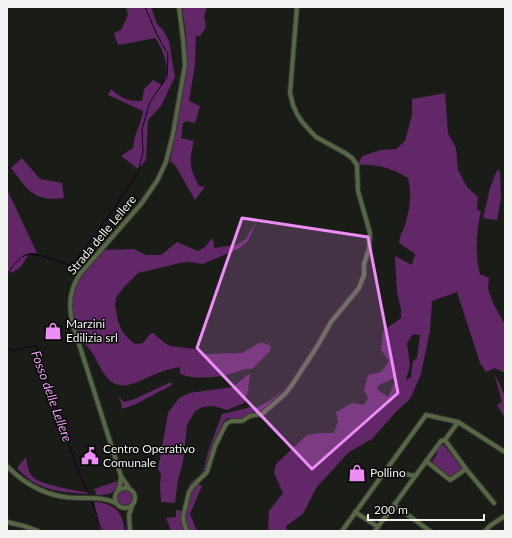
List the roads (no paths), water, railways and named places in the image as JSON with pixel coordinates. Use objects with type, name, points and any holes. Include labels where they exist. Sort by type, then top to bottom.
[{"type":"street","name":"Strada delle Lellere","points":[[129,488],[121,476],[73,325],[70,311],[70,301],[72,290],[78,278],[141,204],[157,181],[166,162],[173,134],[185,65],[179,7]]},
{"type":"street","points":[[187,531],[183,517],[189,492],[207,472],[215,446],[226,424],[231,421],[242,421],[250,416],[262,414],[285,394],[318,346],[331,322],[359,288],[364,275],[364,264],[369,249],[370,233],[358,191],[357,165],[352,158],[345,153],[316,137],[297,114],[290,93],[298,7]]},
{"type":"street","points":[[342,531],[426,415],[458,422],[505,452]]},
{"type":"street","points":[[355,512],[377,529],[441,441],[445,440],[458,422]]},
{"type":"street","points":[[445,440],[466,469],[494,503]]},
{"type":"street","points":[[426,461],[450,480],[466,469]]},
{"type":"street","points":[[7,466],[26,483],[48,494],[71,498],[102,498],[116,503],[125,512],[129,522]]},
{"type":"street","points":[[386,470],[415,476]]},
{"type":"street","name":"Strada delle Lellere","points":[[117,492],[120,485],[121,476]]},
{"type":"street","points":[[102,498],[123,488],[129,488],[132,490],[135,499],[130,512],[130,531]]},
{"type":"street","points":[[116,503],[117,492]]},
{"type":"street","points":[[121,507],[127,508],[132,505]]},
{"type":"street","points":[[394,505],[430,531]]},
{"type":"street","points":[[485,531],[505,516]]},
{"type":"street","points":[[7,522],[38,531]]},
{"type":"waterway","points":[[7,275],[13,266],[23,256],[30,254],[42,256],[72,266],[138,172],[143,152],[142,129],[150,102],[167,77],[168,54],[157,35],[145,7]]},
{"type":"waterway","name":"Fosso delle Lellere","points":[[7,348],[13,351],[36,345],[73,458],[89,494]]},
{"type":"waterway","name":"Fosso delle Lellere","points":[[92,502],[102,531]]},
{"type":"place","name":"Marzini Edilizia srl","points":[[53,331]]},
{"type":"place","name":"Centro Operativo Comunale","points":[[90,456]]},
{"type":"place","name":"Pollino","points":[[357,473]]}]
